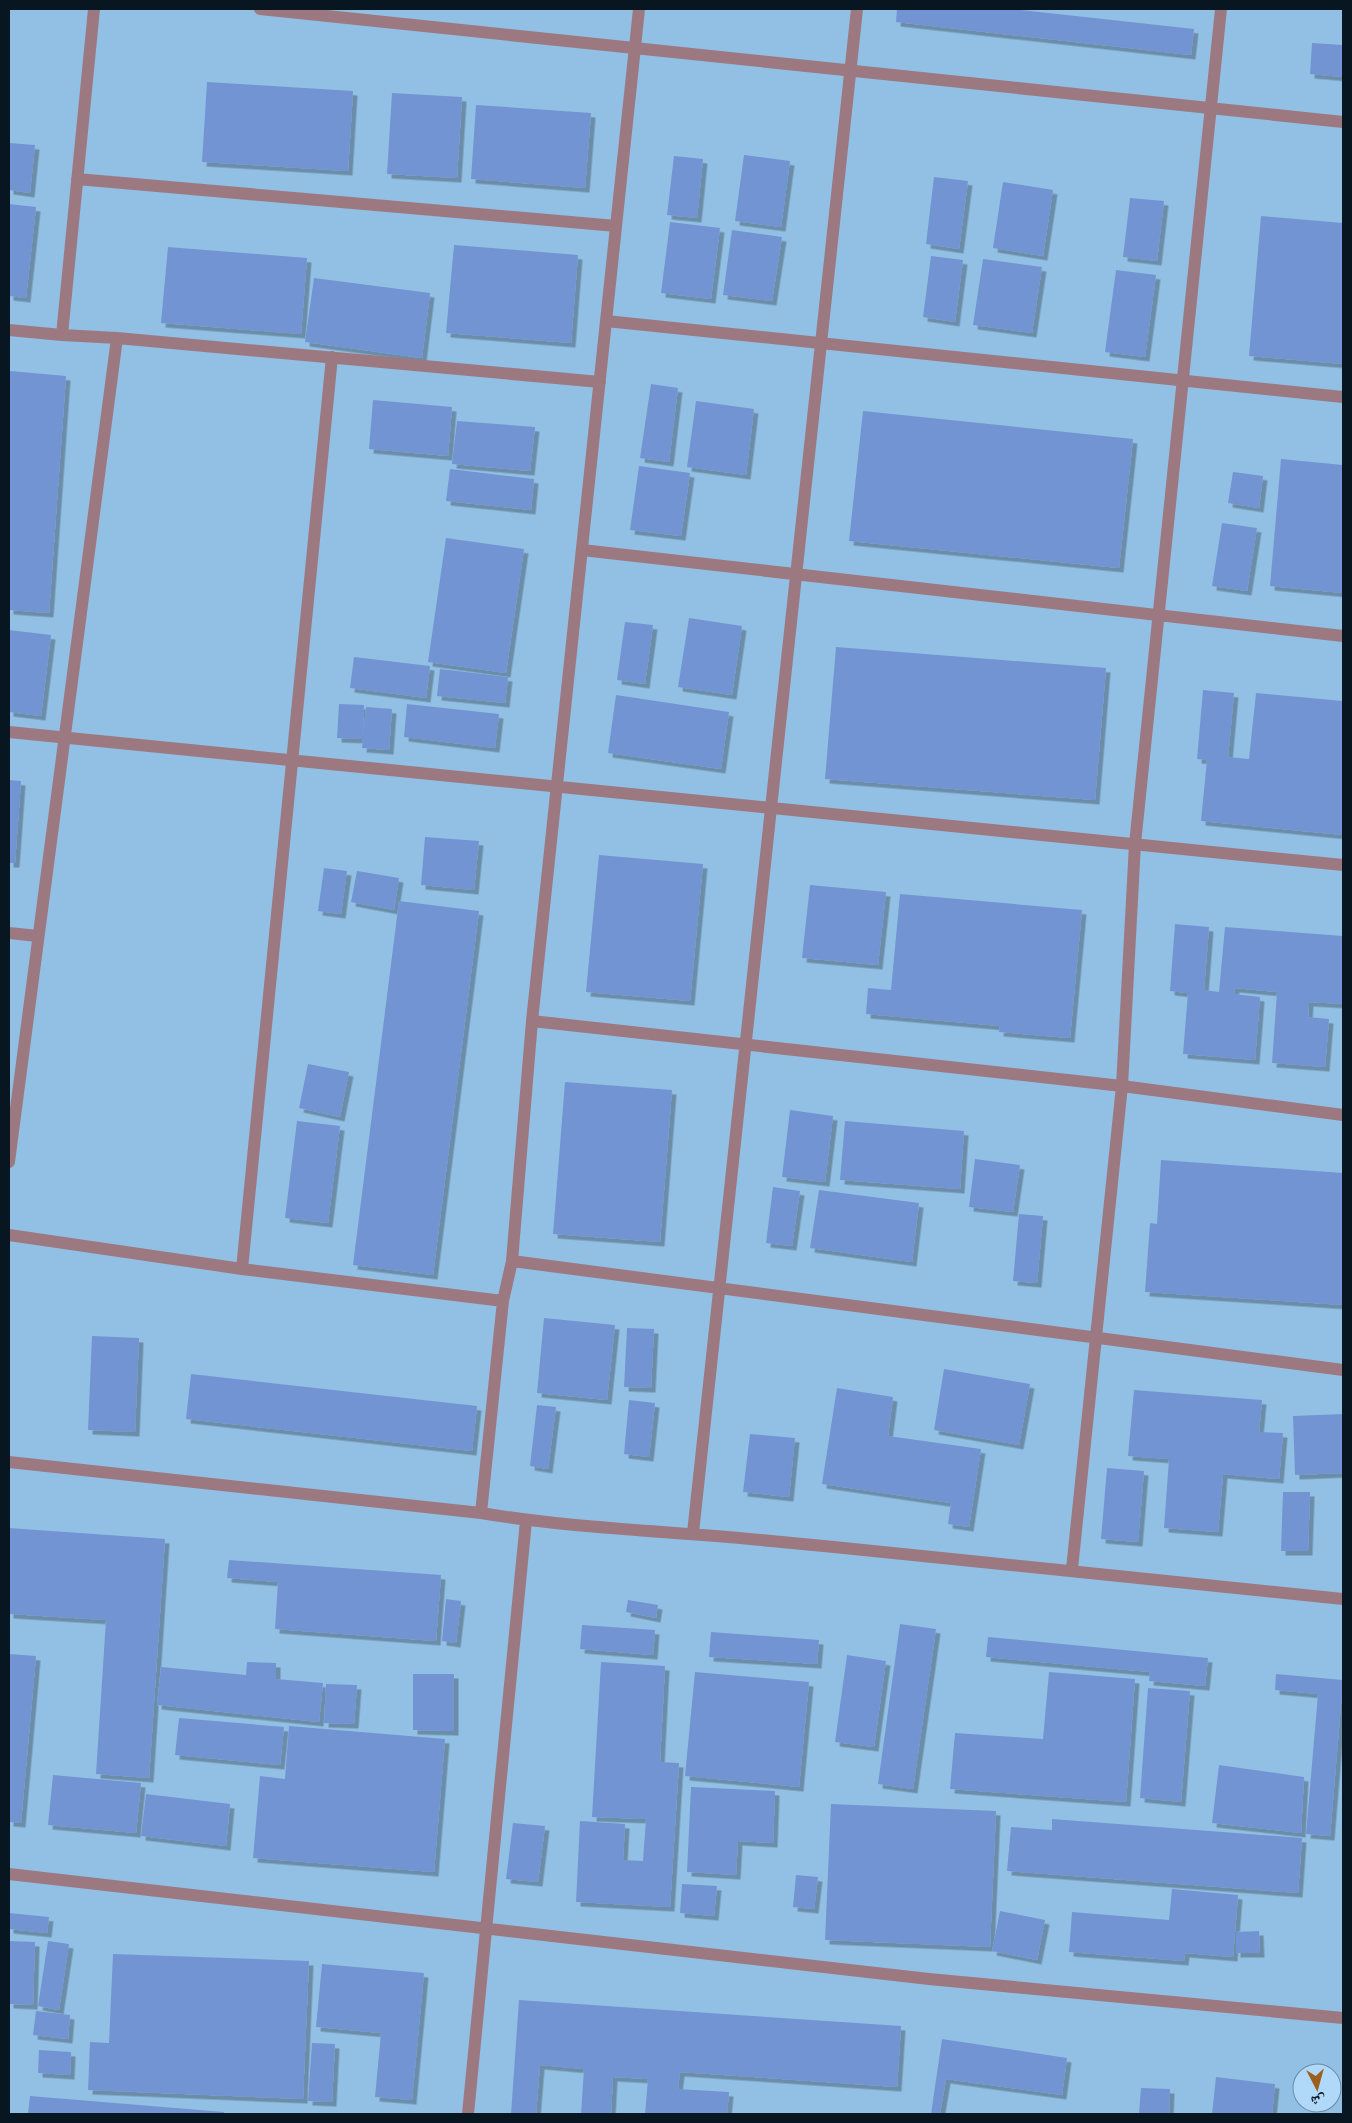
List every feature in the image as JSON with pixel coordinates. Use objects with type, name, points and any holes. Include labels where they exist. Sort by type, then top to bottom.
[{"type":"street","points":[[62,335],[94,9]]},
{"type":"street","points":[[260,9],[1343,122]]},
{"type":"street","points":[[480,1514],[503,1301],[512,1262],[532,1021],[639,9]]},
{"type":"street","points":[[693,1533],[857,9]]},
{"type":"street","points":[[1072,1569],[1122,1086],[1135,844],[1222,9]]},
{"type":"street","points":[[77,179],[616,226]]},
{"type":"street","points":[[606,321],[1343,397]]},
{"type":"street","points":[[9,330],[600,382]]},
{"type":"street","points":[[9,1162],[117,338]]},
{"type":"street","points":[[242,1269],[332,357]]},
{"type":"street","points":[[582,550],[1343,636]]},
{"type":"street","points":[[9,732],[1343,865]]},
{"type":"street","points":[[9,933],[38,936]]},
{"type":"street","points":[[532,1021],[1122,1086],[1343,1115]]},
{"type":"street","points":[[9,1235],[242,1269],[503,1301]]},
{"type":"street","points":[[512,1262],[1343,1370]]},
{"type":"street","points":[[9,1462],[480,1514],[526,1521],[693,1533],[1072,1569],[1343,1599]]},
{"type":"street","points":[[468,2114],[526,1521]]},
{"type":"street","points":[[9,1874],[919,1978],[1343,2018]]},
{"type":"shaded area","points":[[9,9],[1343,9],[1343,2114],[9,2114]]},
{"type":"building","points":[[897,9],[1012,9],[1194,29],[1191,55],[896,22]]},
{"type":"building","points":[[1312,43],[1343,45],[1343,77],[1310,74]]},
{"type":"building","points":[[207,82],[353,91],[348,171],[202,162]]},
{"type":"building","points":[[392,93],[462,97],[457,178],[387,174]]},
{"type":"building","points":[[476,105],[591,113],[585,188],[471,179]]},
{"type":"building","points":[[9,143],[35,145],[30,193],[9,190]]},
{"type":"building","points":[[744,155],[790,161],[781,227],[735,221]]},
{"type":"building","points":[[674,156],[703,159],[697,218],[667,215]]},
{"type":"building","points":[[934,177],[968,181],[959,249],[926,244]]},
{"type":"building","points":[[1003,182],[1053,190],[1043,256],[993,248]]},
{"type":"building","points":[[1130,198],[1164,201],[1157,261],[1123,257]]},
{"type":"building","points":[[9,204],[36,207],[26,298],[9,296]]},
{"type":"building","points":[[1261,216],[1343,223],[1343,364],[1249,356]]},
{"type":"building","points":[[670,222],[720,228],[711,299],[661,293]]},
{"type":"building","points":[[732,230],[782,237],[772,301],[723,295]]},
{"type":"building","points":[[454,245],[578,255],[571,343],[446,333]]},
{"type":"building","points":[[168,247],[307,258],[301,334],[161,323]]},
{"type":"building","points":[[931,256],[963,260],[955,322],[923,317]]},
{"type":"building","points":[[983,259],[1042,267],[1032,333],[973,325]]},
{"type":"building","points":[[1116,270],[1156,275],[1145,357],[1105,352]]},
{"type":"building","points":[[314,278],[430,293],[422,358],[305,342]]},
{"type":"building","points":[[10,371],[66,376],[49,613],[9,610]]},
{"type":"building","points":[[651,384],[678,388],[669,462],[640,458]]},
{"type":"building","points":[[373,400],[452,407],[448,456],[369,449]]},
{"type":"building","points":[[696,401],[754,409],[746,475],[687,467]]},
{"type":"building","points":[[863,411],[1133,439],[1119,568],[849,541]]},
{"type":"building","points":[[457,421],[535,427],[530,471],[452,464]]},
{"type":"building","points":[[1281,459],[1343,465],[1343,593],[1270,586]]},
{"type":"building","points":[[639,466],[690,473],[681,536],[630,530]]},
{"type":"building","points":[[450,469],[534,479],[531,510],[446,501]]},
{"type":"building","points":[[1233,472],[1263,476],[1259,508],[1228,503]]},
{"type":"building","points":[[1222,523],[1257,528],[1247,591],[1212,586]]},
{"type":"building","points":[[446,538],[524,549],[506,673],[428,662]]},
{"type":"building","points":[[689,618],[742,626],[732,695],[678,687]]},
{"type":"building","points":[[625,622],[653,625],[645,684],[617,680]]},
{"type":"building","points":[[9,630],[51,635],[41,716],[9,712]]},
{"type":"building","points":[[836,647],[1106,668],[1095,800],[825,779]]},
{"type":"building","points":[[354,657],[430,666],[426,698],[350,688]]},
{"type":"building","points":[[440,669],[508,677],[505,703],[437,696]]},
{"type":"building","points":[[1203,690],[1234,693],[1228,757],[1249,759],[1256,693],[1343,701],[1343,835],[1201,821],[1207,760],[1197,759]]},
{"type":"building","points":[[616,695],[729,712],[721,769],[608,753]]},
{"type":"building","points":[[339,704],[364,705],[363,739],[337,738]]},
{"type":"building","points":[[407,704],[499,714],[495,748],[404,737]]},
{"type":"building","points":[[366,707],[392,709],[389,750],[362,748]]},
{"type":"building","points":[[9,780],[21,781],[15,863],[9,863]]},
{"type":"building","points":[[425,837],[479,841],[474,890],[421,885]]},
{"type":"building","points":[[599,855],[703,864],[690,1001],[586,992]]},
{"type":"building","points":[[324,868],[347,871],[341,914],[318,911]]},
{"type":"building","points":[[357,871],[399,878],[394,910],[351,902]]},
{"type":"building","points":[[810,885],[886,892],[878,965],[802,958]]},
{"type":"building","points":[[900,894],[1082,910],[1070,1038],[999,1032],[1000,1026],[866,1014],[868,988],[891,990]]},
{"type":"building","points":[[399,901],[479,911],[433,1275],[353,1265]]},
{"type":"building","points":[[1175,924],[1209,927],[1204,990],[1219,992],[1225,927],[1343,936],[1343,1004],[1309,1002],[1308,1017],[1329,1019],[1325,1067],[1272,1063],[1277,992],[1235,988],[1234,994],[1260,997],[1255,1060],[1183,1054],[1188,993],[1170,991]]},
{"type":"building","points":[[308,1064],[349,1072],[340,1117],[299,1108]]},
{"type":"building","points":[[565,1082],[672,1090],[660,1242],[553,1234]]},
{"type":"building","points":[[790,1110],[833,1116],[825,1182],[782,1177]]},
{"type":"building","points":[[297,1121],[340,1126],[328,1223],[285,1218]]},
{"type":"building","points":[[845,1121],[964,1131],[960,1189],[840,1180]]},
{"type":"building","points":[[975,1159],[1020,1165],[1013,1212],[969,1207]]},
{"type":"building","points":[[1161,1160],[1343,1173],[1343,1305],[1145,1292],[1150,1223],[1157,1224]]},
{"type":"building","points":[[773,1187],[800,1191],[792,1246],[766,1243]]},
{"type":"building","points":[[819,1190],[919,1203],[912,1262],[810,1248]]},
{"type":"building","points":[[1019,1214],[1043,1216],[1037,1283],[1013,1281]]},
{"type":"building","points":[[544,1318],[615,1325],[607,1400],[537,1393]]},
{"type":"building","points":[[627,1328],[654,1329],[651,1388],[624,1387]]},
{"type":"building","points":[[92,1336],[139,1338],[135,1432],[88,1430]]},
{"type":"building","points":[[944,1369],[1030,1384],[1019,1445],[934,1430]]},
{"type":"building","points":[[191,1374],[477,1406],[472,1451],[186,1419]]},
{"type":"building","points":[[837,1388],[893,1397],[888,1436],[981,1449],[969,1527],[948,1524],[951,1503],[822,1484]]},
{"type":"building","points":[[1134,1390],[1262,1400],[1259,1432],[1283,1433],[1279,1479],[1223,1474],[1218,1532],[1164,1528],[1169,1459],[1128,1456]]},
{"type":"building","points":[[629,1400],[655,1403],[649,1457],[624,1454]]},
{"type":"building","points":[[537,1405],[556,1407],[548,1469],[530,1466]]},
{"type":"building","points":[[1343,1414],[1343,1473],[1295,1475],[1293,1416]]},
{"type":"building","points":[[750,1434],[795,1438],[789,1497],[743,1492]]},
{"type":"building","points":[[1107,1468],[1144,1471],[1138,1542],[1101,1539]]},
{"type":"building","points":[[1283,1492],[1310,1492],[1308,1551],[1281,1551]]},
{"type":"building","points":[[9,1528],[165,1539],[149,1778],[96,1774],[106,1620],[9,1614]]},
{"type":"building","points":[[229,1560],[441,1575],[436,1641],[275,1629],[278,1582],[227,1578]]},
{"type":"building","points":[[446,1599],[461,1601],[456,1643],[442,1641]]},
{"type":"building","points":[[628,1600],[658,1605],[656,1618],[626,1612]]},
{"type":"building","points":[[900,1624],[936,1629],[913,1789],[878,1784]]},
{"type":"building","points":[[582,1625],[655,1630],[653,1655],[580,1649]]},
{"type":"building","points":[[711,1632],[819,1640],[817,1664],[709,1657]]},
{"type":"building","points":[[988,1637],[1208,1658],[1205,1686],[1149,1681],[1150,1672],[986,1657]]},
{"type":"building","points":[[9,1654],[36,1656],[21,1823],[9,1822]]},
{"type":"building","points":[[847,1655],[886,1661],[874,1747],[835,1742]]},
{"type":"building","points":[[247,1662],[276,1663],[276,1679],[323,1683],[319,1722],[157,1705],[161,1667],[246,1675]]},
{"type":"building","points":[[601,1662],[665,1666],[660,1762],[679,1763],[670,1907],[576,1902],[580,1821],[625,1824],[623,1860],[643,1861],[646,1819],[592,1817]]},
{"type":"building","points":[[695,1672],[809,1682],[799,1787],[685,1776]]},
{"type":"building","points":[[1049,1672],[1135,1679],[1126,1802],[950,1789],[955,1733],[1043,1739]]},
{"type":"building","points":[[413,1674],[454,1674],[454,1731],[413,1730]]},
{"type":"building","points":[[1276,1674],[1343,1680],[1330,1836],[1306,1834],[1318,1694],[1275,1690]]},
{"type":"building","points":[[326,1684],[357,1685],[354,1724],[324,1723]]},
{"type":"building","points":[[1148,1688],[1190,1691],[1181,1802],[1140,1798]]},
{"type":"building","points":[[179,1718],[284,1727],[280,1765],[175,1755]]},
{"type":"building","points":[[289,1726],[445,1739],[434,1872],[253,1858],[260,1776],[285,1779]]},
{"type":"building","points":[[1219,1765],[1304,1777],[1301,1833],[1212,1823]]},
{"type":"building","points":[[53,1775],[141,1783],[136,1833],[48,1825]]},
{"type":"building","points":[[691,1787],[775,1791],[773,1843],[738,1841],[736,1875],[687,1872]]},
{"type":"building","points":[[146,1794],[230,1804],[226,1846],[141,1836]]},
{"type":"building","points":[[831,1804],[996,1811],[990,1947],[825,1940]]},
{"type":"building","points":[[1052,1819],[1302,1838],[1298,1893],[1007,1871],[1011,1827],[1052,1830]]},
{"type":"building","points":[[513,1823],[545,1826],[538,1882],[506,1879]]},
{"type":"building","points":[[796,1875],[818,1877],[814,1909],[793,1907]]},
{"type":"building","points":[[682,1884],[717,1886],[714,1916],[680,1913]]},
{"type":"building","points":[[1172,1889],[1238,1895],[1233,1957],[1185,1953],[1184,1961],[1069,1952],[1072,1912],[1169,1920]]},
{"type":"building","points":[[1000,1911],[1045,1920],[1037,1960],[992,1951]]},
{"type":"building","points":[[9,1913],[49,1917],[47,1933],[9,1929]]},
{"type":"building","points":[[1259,1931],[1260,1953],[1236,1953],[1236,1932]]},
{"type":"building","points":[[9,1941],[35,1942],[33,2005],[9,2004]]},
{"type":"building","points":[[48,1941],[69,1944],[59,2010],[38,2006]]},
{"type":"building","points":[[113,1954],[309,1961],[303,2099],[88,2090],[90,2042],[109,2043]]},
{"type":"building","points":[[322,1964],[424,1973],[412,2100],[375,2097],[381,2033],[316,2027]]},
{"type":"building","points":[[519,2000],[901,2026],[897,2087],[680,2072],[678,2089],[729,2092],[727,2114],[645,2114],[648,2079],[613,2077],[611,2114],[581,2114],[584,2069],[540,2065],[536,2114],[511,2114]]},
{"type":"building","points":[[36,2011],[70,2015],[68,2039],[33,2035]]},
{"type":"building","points":[[942,2039],[1067,2058],[1062,2095],[946,2079],[940,2114],[931,2114]]},
{"type":"building","points":[[312,2043],[335,2044],[332,2102],[308,2101]]},
{"type":"building","points":[[39,2050],[71,2052],[70,2075],[38,2073]]},
{"type":"building","points":[[1216,2077],[1275,2084],[1272,2114],[1212,2114]]},
{"type":"building","points":[[1141,2088],[1170,2089],[1169,2114],[1139,2114]]},
{"type":"building","points":[[30,2096],[224,2112],[224,2114],[28,2114]]}]
